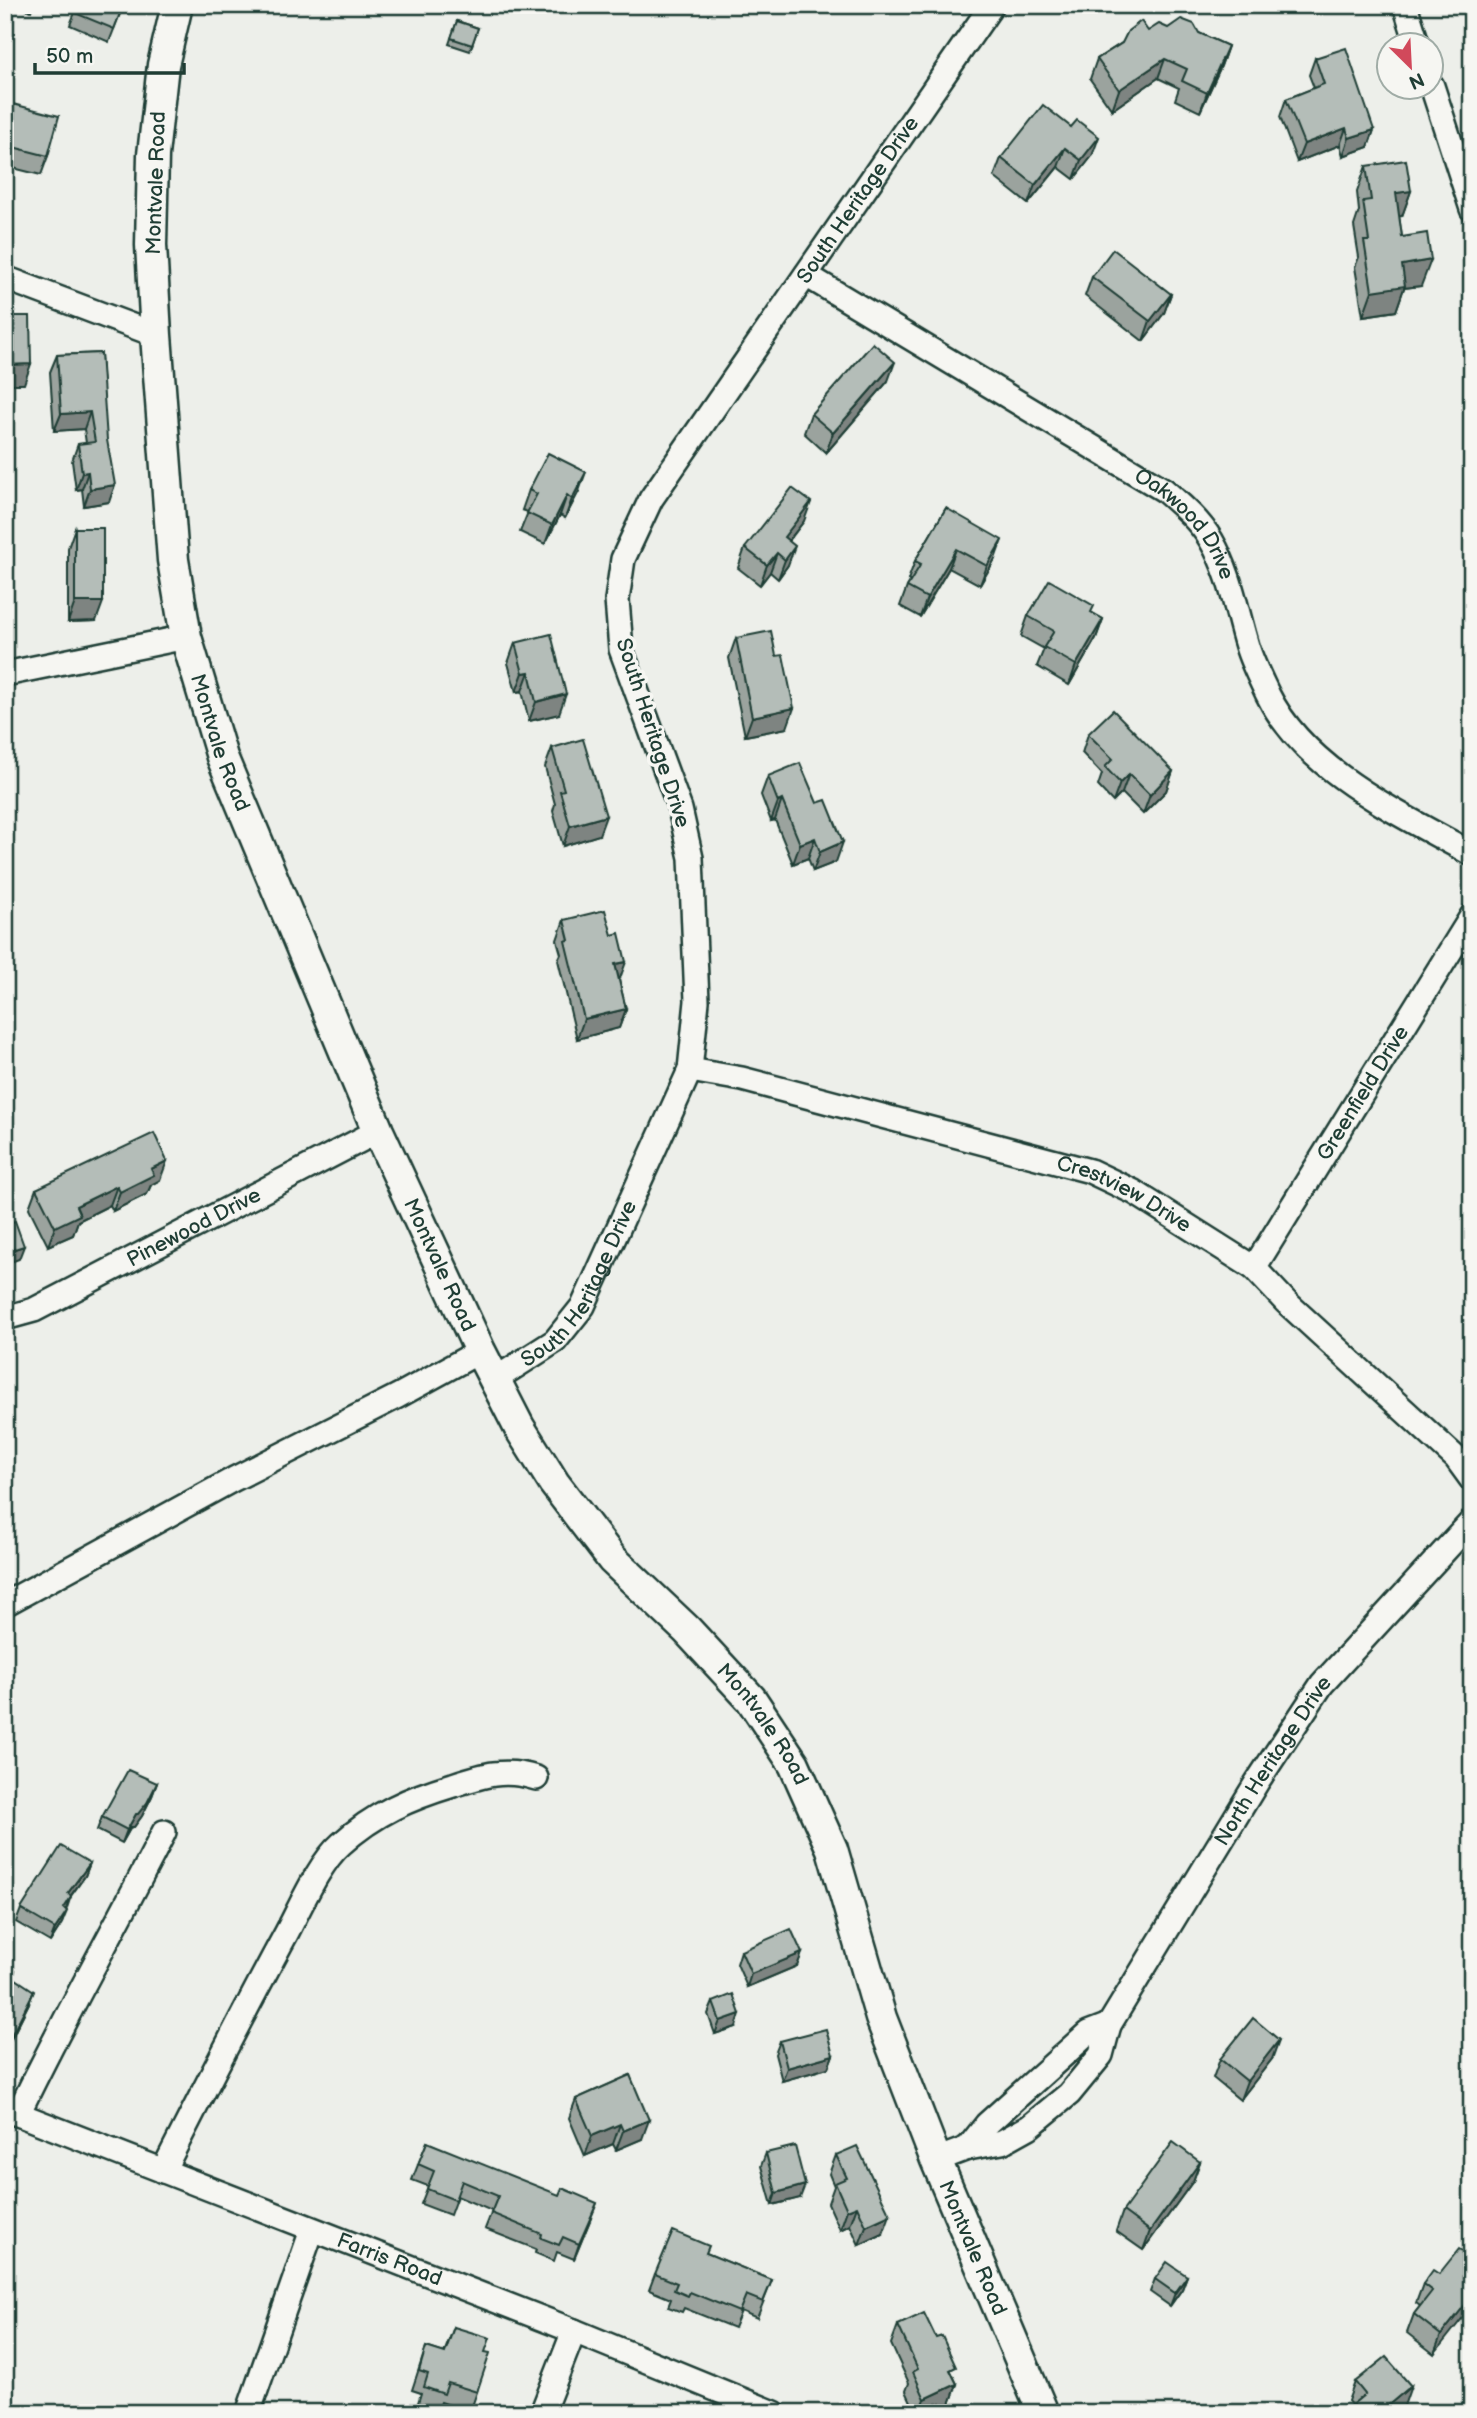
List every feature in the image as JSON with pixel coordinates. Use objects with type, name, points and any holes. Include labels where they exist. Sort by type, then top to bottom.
[{"type":"main road","name":"Montvale Road","points":[[177,5],[163,65],[153,156],[151,245],[156,335],[173,560],[186,637],[222,757],[379,1130],[494,1380],[554,1483],[612,1559],[687,1630],[751,1699],[794,1764],[832,1849],[881,2018],[936,2161],[1043,2413]]},
{"type":"street","name":"South Heritage Drive","points":[[494,1380],[555,1341],[583,1306],[690,1070],[697,1001],[691,858],[680,809],[621,649],[617,600],[623,559],[652,499],[992,5]]},
{"type":"street","points":[[1405,5],[1414,32]]},
{"type":"street","points":[[1437,102],[1472,209]]},
{"type":"street","name":"Oakwood Drive","points":[[806,275],[1164,490],[1191,514],[1223,562],[1248,648],[1269,697],[1290,730],[1328,766],[1379,802],[1472,854]]},
{"type":"street","points":[[5,278],[156,335]]},
{"type":"street","points":[[5,674],[186,637]]},
{"type":"street","name":"Greenfield Drive","points":[[1254,1268],[1472,916]]},
{"type":"street","name":"Crestview Drive","points":[[690,1070],[742,1079],[1090,1171],[1134,1192],[1254,1268],[1286,1302],[1456,1458],[1472,1479]]},
{"type":"street","name":"Pinewood Drive","points":[[5,1318],[34,1310],[379,1130]]},
{"type":"street","points":[[5,1604],[234,1479],[480,1351]]},
{"type":"street","name":"North Heritage Drive","points":[[936,2161],[968,2148],[1002,2142],[1029,2127],[1069,2094],[1101,2055],[1109,2025],[1257,1782],[1322,1684],[1472,1521]]},
{"type":"street","points":[[163,2171],[254,1992],[316,1879],[338,1846],[374,1816],[420,1795],[488,1774],[518,1772],[536,1778]]},
{"type":"street","points":[[11,2112],[164,1832]]},
{"type":"street","name":"North Heritage Drive","points":[[968,2148],[987,2124],[1088,2033],[1109,2025]]},
{"type":"street","name":"Farris Road","points":[[11,2112],[574,2331],[774,2413]]},
{"type":"street","points":[[248,2413],[312,2230]]},
{"type":"street","points":[[542,2413],[574,2331]]},
{"type":"building","points":[[78,5],[123,5],[114,29],[75,13]]},
{"type":"building","points":[[1181,19],[1194,24],[1199,33],[1228,46],[1207,93],[1182,81],[1187,69],[1165,59],[1119,90],[1097,59],[1122,43],[1128,31],[1141,21],[1148,31],[1159,24],[1168,28]]},
{"type":"building","points":[[457,21],[478,28],[472,45],[451,38]]},
{"type":"building","points":[[1346,48],[1374,130],[1349,138],[1346,128],[1304,144],[1286,99],[1324,84],[1315,58]]},
{"type":"building","points":[[5,70],[10,71],[5,91]]},
{"type":"building","points":[[5,102],[59,116],[48,156],[5,145],[8,132],[5,131]]},
{"type":"building","points":[[1043,105],[1071,127],[1077,120],[1099,137],[1081,160],[1065,148],[1035,185],[1001,158]]},
{"type":"building","points":[[1406,160],[1411,191],[1396,193],[1402,237],[1427,233],[1431,260],[1402,265],[1405,286],[1372,291],[1364,241],[1369,241],[1363,201],[1371,200],[1366,166]]},
{"type":"building","points":[[1113,249],[1171,294],[1150,321],[1092,277]]},
{"type":"building","points":[[5,316],[30,316],[31,364],[5,365]]},
{"type":"building","points":[[873,343],[895,362],[833,433],[811,414]]},
{"type":"building","points":[[101,353],[107,440],[115,485],[90,489],[88,472],[82,473],[78,444],[95,442],[90,412],[61,414],[57,355]]},
{"type":"building","points":[[548,453],[586,472],[572,499],[567,495],[552,525],[527,513],[537,494],[529,490]]},
{"type":"building","points":[[792,488],[811,502],[784,537],[795,546],[785,560],[777,553],[767,565],[745,548]]},
{"type":"building","points":[[946,508],[1002,540],[987,566],[956,549],[927,598],[907,587],[921,564],[915,561]]},
{"type":"building","points":[[75,528],[103,528],[103,602],[75,602]]},
{"type":"building","points":[[1049,580],[1094,606],[1091,612],[1103,619],[1076,665],[1044,647],[1054,631],[1028,616]]},
{"type":"building","points":[[771,631],[776,656],[783,655],[794,708],[752,717],[736,638]]},
{"type":"building","points":[[551,634],[566,694],[536,702],[529,672],[523,673],[515,643]]},
{"type":"building","points":[[1113,710],[1173,771],[1150,795],[1129,774],[1120,783],[1105,767],[1113,759],[1088,734]]},
{"type":"building","points":[[583,739],[606,816],[570,826],[560,791],[564,790],[552,748]]},
{"type":"building","points":[[800,763],[817,803],[826,800],[843,842],[820,852],[815,838],[800,844],[782,800],[778,802],[768,776]]},
{"type":"building","points":[[605,910],[612,935],[619,933],[626,962],[615,964],[626,1009],[584,1019],[565,941],[569,940],[564,920]]},
{"type":"building","points":[[154,1133],[167,1161],[151,1169],[154,1175],[120,1192],[117,1186],[76,1206],[80,1215],[55,1227],[36,1189]]},
{"type":"building","points":[[15,1221],[24,1246],[5,1252],[5,1224]]},
{"type":"building","points":[[128,1770],[157,1783],[147,1803],[136,1814],[127,1830],[102,1817]]},
{"type":"building","points":[[61,1846],[90,1863],[68,1893],[71,1897],[64,1908],[67,1911],[55,1929],[21,1909]]},
{"type":"building","points":[[791,1929],[802,1953],[751,1974],[741,1951]]},
{"type":"building","points":[[5,1966],[15,1970],[13,1977],[34,1991],[11,2036],[5,2033]]},
{"type":"building","points":[[733,1994],[740,2014],[720,2021],[713,2002]]},
{"type":"building","points":[[1253,2018],[1279,2040],[1247,2081],[1220,2059]]},
{"type":"building","points":[[826,2029],[833,2055],[787,2068],[780,2041]]},
{"type":"building","points":[[630,2075],[649,2120],[623,2131],[620,2124],[592,2136],[576,2099]]},
{"type":"building","points":[[427,2142],[559,2195],[562,2188],[597,2203],[579,2244],[563,2237],[559,2245],[541,2238],[542,2234],[491,2213],[498,2196],[462,2181],[455,2200],[427,2189],[434,2171],[418,2164]]},
{"type":"building","points":[[1173,2142],[1200,2162],[1150,2231],[1123,2211]]},
{"type":"building","points":[[795,2146],[805,2185],[776,2193],[766,2153]]},
{"type":"building","points":[[857,2146],[890,2215],[866,2226],[857,2206],[847,2210],[835,2183],[847,2178],[836,2155]]},
{"type":"building","points":[[673,2231],[709,2246],[706,2253],[772,2280],[763,2302],[746,2295],[739,2312],[690,2292],[688,2296],[674,2290],[677,2283],[655,2274]]},
{"type":"building","points":[[1459,2249],[1472,2258],[1472,2296],[1441,2335],[1414,2314],[1432,2291],[1423,2284],[1433,2270],[1439,2274]]},
{"type":"building","points":[[1167,2262],[1187,2276],[1175,2293],[1155,2279]]},
{"type":"building","points":[[924,2313],[936,2338],[942,2336],[956,2367],[950,2370],[957,2384],[925,2399],[913,2372],[918,2369],[898,2325]]},
{"type":"building","points":[[454,2327],[490,2338],[485,2352],[490,2353],[477,2392],[448,2383],[444,2394],[424,2387],[428,2374],[419,2371],[426,2347],[445,2353]]},
{"type":"building","points":[[1386,2357],[1411,2386],[1379,2413],[1360,2413],[1353,2404],[1365,2394],[1355,2382]]}]
